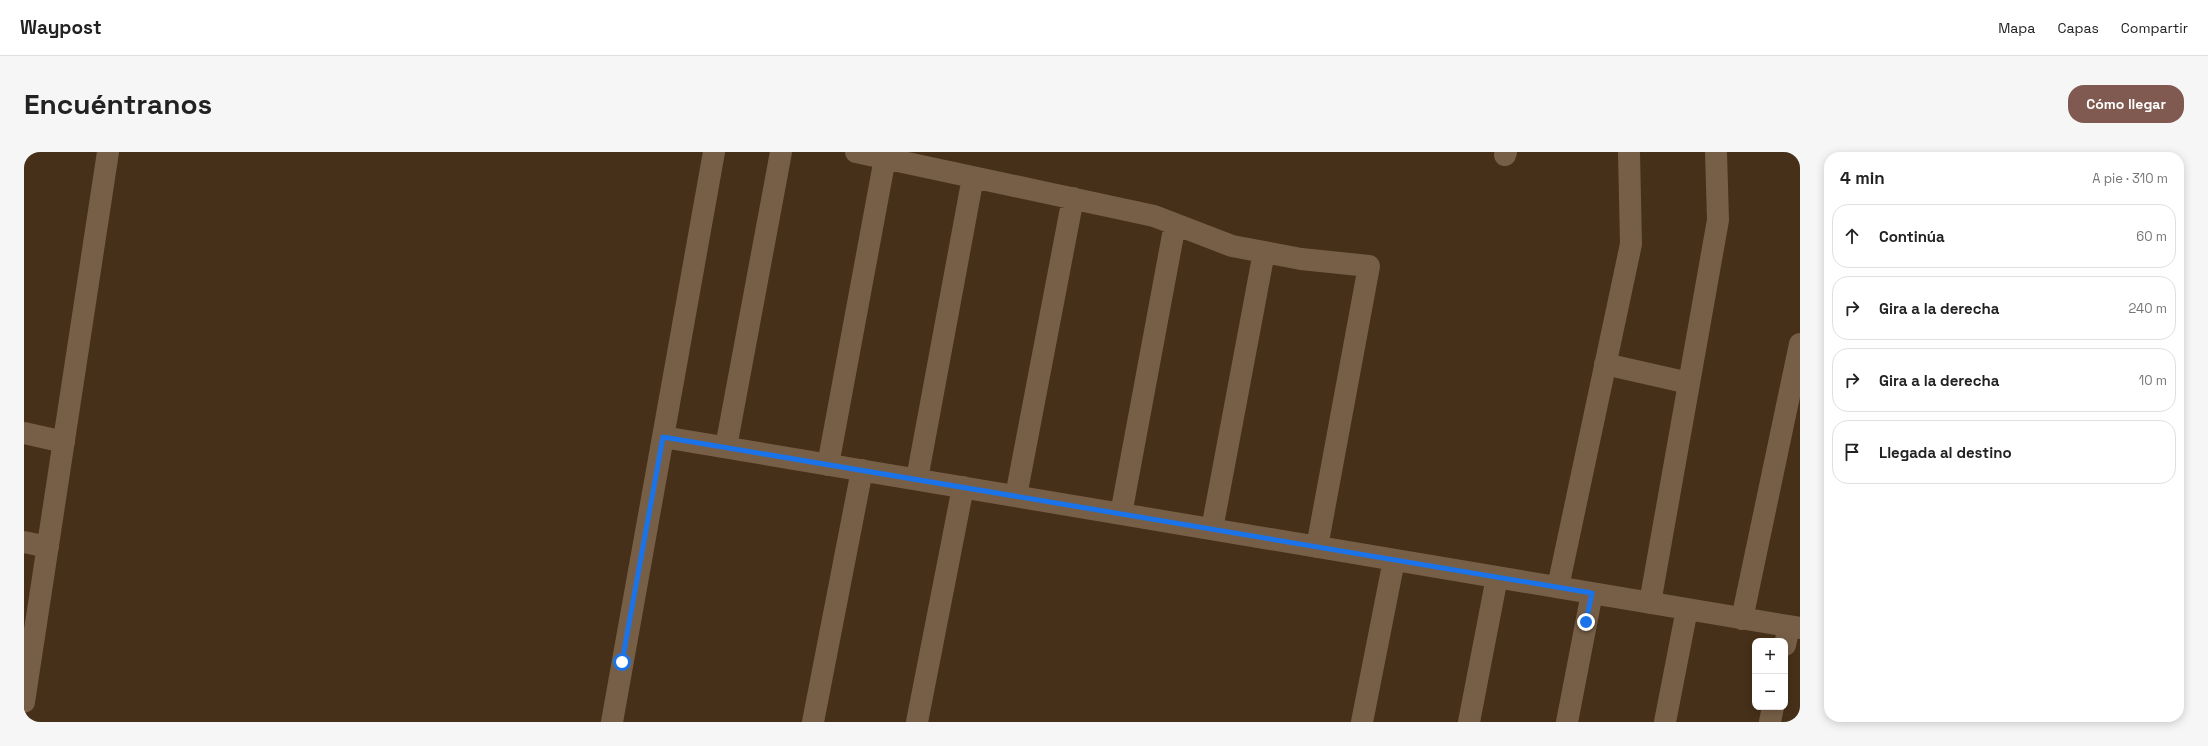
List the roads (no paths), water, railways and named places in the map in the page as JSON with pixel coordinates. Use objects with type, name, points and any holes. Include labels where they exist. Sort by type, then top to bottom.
[{"type":"street","points":[[24,702],[28,642],[48,547],[108,152]]},
{"type":"street","points":[[612,722],[714,152]]},
{"type":"street","points":[[726,447],[781,152]]},
{"type":"street","points":[[856,152],[1154,216],[1232,246],[1301,259],[1369,266],[1317,547]]},
{"type":"street","points":[[1558,588],[1631,244],[1628,152]]},
{"type":"street","points":[[1650,603],[1718,220],[1716,152]]},
{"type":"street","points":[[828,465],[885,158]]},
{"type":"street","points":[[916,479],[973,177]]},
{"type":"street","points":[[1016,496],[1072,198]]},
{"type":"street","points":[[1121,514],[1175,224]]},
{"type":"street","points":[[1212,529],[1264,252]]},
{"type":"street","points":[[1742,618],[1800,344]]},
{"type":"street","points":[[1605,364],[1689,382]]},
{"type":"street","points":[[24,433],[64,442]]},
{"type":"street","points":[[663,437],[1742,618],[1791,633]]},
{"type":"street","points":[[813,722],[862,470]]},
{"type":"street","points":[[917,722],[963,487]]},
{"type":"street","points":[[24,542],[48,547]]},
{"type":"street","points":[[1362,722],[1394,560]]},
{"type":"street","points":[[1469,722],[1497,577]]},
{"type":"street","points":[[1567,722],[1592,593]]},
{"type":"street","points":[[1665,722],[1687,609]]},
{"type":"street","points":[[1770,722],[1772,710]]}]
